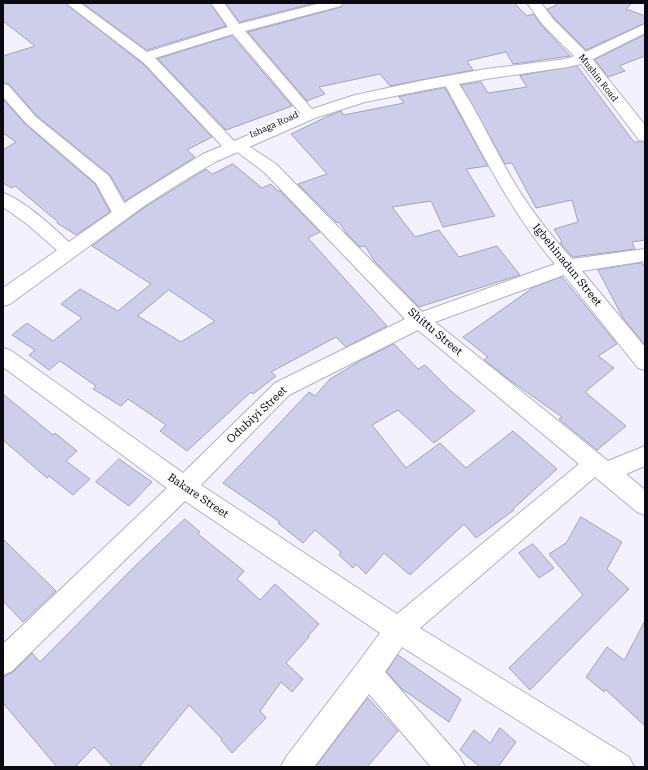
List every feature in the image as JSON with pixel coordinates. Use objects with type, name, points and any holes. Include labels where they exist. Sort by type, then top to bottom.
[{"type":"main road","name":"Mushin Road","points":[[534,3],[548,22],[584,58],[602,83],[645,136]]},
{"type":"main road","name":"Ishaga Road","points":[[3,299],[138,202],[209,158],[233,145],[308,115],[376,95],[486,74],[568,63],[584,58],[645,28]]},
{"type":"main road","name":"Ishaga Road","points":[[3,292],[38,265],[175,172],[306,111],[365,93],[499,66],[561,57],[584,58]]},
{"type":"street","name":"Shittu Street","points":[[72,3],[144,57],[233,145],[270,168],[348,246],[382,284],[414,316],[645,504]]},
{"type":"street","points":[[217,3],[236,29],[306,111]]},
{"type":"street","points":[[144,57],[236,29],[336,3]]},
{"type":"street","name":"Igbehinadun Street","points":[[450,81],[510,190],[541,236],[568,266],[645,362]]},
{"type":"street","points":[[3,88],[31,120],[103,180],[119,210]]},
{"type":"street","points":[[3,199],[33,220],[64,248]]},
{"type":"street","name":"Odubiyi Street","points":[[3,662],[184,487],[282,389],[420,320],[568,266],[645,255]]},
{"type":"street","name":"Bakare Street","points":[[3,356],[184,487],[398,630],[619,767]]},
{"type":"street","points":[[296,767],[368,673],[398,630],[601,467],[645,456]]},
{"type":"street","points":[[368,673],[450,767]]},
{"type":"building","points":[[3,3],[65,3],[143,64],[212,137],[187,150],[195,157],[125,201],[110,175],[37,116],[9,84],[3,83],[3,56],[35,46],[3,21]]},
{"type":"building","points":[[83,3],[210,3],[226,26],[147,50]]},
{"type":"building","points":[[226,3],[315,3],[240,22]]},
{"type":"building","points":[[343,3],[514,3],[527,16],[533,14],[570,56],[513,64],[506,52],[467,61],[473,70],[390,86],[380,74],[319,87],[325,94],[307,101],[248,32],[341,7]]},
{"type":"building","points":[[556,3],[632,3],[626,9],[645,16],[645,23],[586,50],[547,9],[555,6]]},
{"type":"building","points":[[645,35],[645,56],[619,66],[625,71],[608,77],[595,60]]},
{"type":"building","points":[[232,36],[292,106],[226,130],[158,59]]},
{"type":"building","points":[[577,66],[634,142],[645,142],[645,240],[632,242],[635,249],[573,257],[560,243],[562,242],[554,229],[578,222],[572,200],[536,208],[512,163],[505,164],[461,85],[481,82],[488,93],[527,87],[520,76]]},
{"type":"building","points":[[445,88],[488,166],[466,169],[495,216],[443,227],[431,201],[392,207],[415,237],[439,230],[459,257],[497,246],[520,275],[419,307],[375,262],[365,246],[360,247],[347,234],[339,222],[337,223],[298,184],[327,174],[291,134],[341,111],[344,115],[404,103],[399,97]]},
{"type":"building","points":[[3,99],[25,124],[95,184],[110,212],[76,235],[57,223],[58,222],[15,186],[12,188],[3,183],[3,150],[16,142],[3,133]]},
{"type":"building","points":[[233,164],[262,188],[271,184],[278,191],[280,191],[320,232],[308,238],[387,326],[346,347],[336,337],[271,372],[276,376],[253,394],[251,392],[187,451],[160,431],[166,425],[128,399],[121,406],[93,389],[96,386],[60,361],[49,370],[29,355],[35,350],[12,335],[27,323],[53,341],[82,318],[61,304],[80,289],[118,311],[151,284],[92,246],[145,207],[206,169],[212,174]],"holes":[[[169,290],[215,321],[181,342],[138,316]]]},
{"type":"building","points":[[642,263],[645,268],[645,345],[623,318],[598,270]]},
{"type":"building","points":[[562,277],[617,344],[598,356],[614,368],[585,392],[626,426],[597,450],[559,419],[562,417],[484,360],[488,357],[463,337],[534,287]]},
{"type":"building","points":[[394,344],[418,369],[425,365],[451,391],[475,411],[434,443],[398,410],[372,425],[406,468],[440,443],[466,468],[513,431],[557,469],[513,509],[514,510],[476,538],[464,524],[410,575],[384,553],[366,574],[356,564],[353,568],[339,555],[341,552],[315,530],[303,543],[278,523],[280,522],[223,483],[309,392],[315,396],[330,379],[360,361]]},
{"type":"building","points":[[3,394],[53,435],[55,433],[77,451],[66,461],[90,479],[73,495],[49,476],[47,478],[3,440]]},
{"type":"building","points":[[119,459],[152,482],[129,506],[96,482]]},
{"type":"building","points":[[581,517],[622,542],[607,569],[629,589],[530,690],[509,668],[583,595],[549,554],[566,543]]},
{"type":"building","points":[[185,519],[200,532],[198,534],[244,571],[237,579],[260,600],[275,584],[319,624],[286,663],[303,679],[292,692],[281,682],[260,711],[266,718],[232,753],[221,740],[222,739],[189,705],[139,767],[113,767],[94,747],[75,767],[57,767],[3,703],[3,677],[13,672],[32,653],[40,662],[131,570]]},
{"type":"building","points":[[3,539],[56,591],[23,622],[3,601]]},
{"type":"building","points":[[533,544],[554,568],[539,578],[519,553]]},
{"type":"building","points":[[645,621],[645,726],[605,689],[604,692],[586,677],[607,647],[624,660]]},
{"type":"building","points":[[398,655],[461,699],[449,722],[402,689],[387,672]]},
{"type":"building","points":[[368,698],[398,731],[367,767],[316,767]]},
{"type":"building","points":[[500,728],[516,742],[498,767],[480,767],[460,750],[474,730],[490,743]]}]
